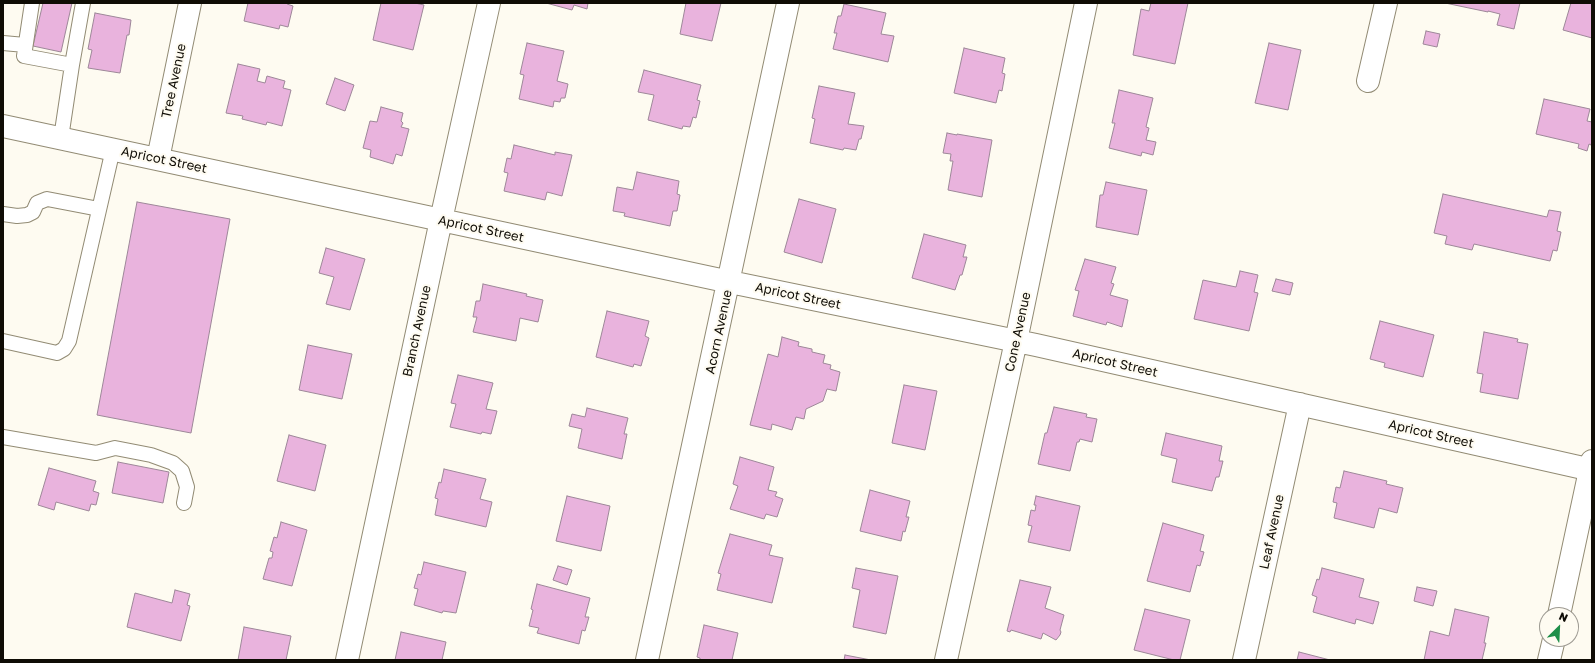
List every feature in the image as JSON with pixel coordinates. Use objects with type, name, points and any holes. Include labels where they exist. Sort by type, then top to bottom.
[{"type":"street","name":"Tree Avenue","points":[[158,159],[190,3]]},
{"type":"street","name":"Branch Avenue","points":[[347,660],[489,3]]},
{"type":"street","name":"Acorn Avenue","points":[[647,660],[730,282],[788,3]]},
{"type":"street","name":"Cone Avenue","points":[[946,660],[1016,341],[1086,3]]},
{"type":"street","points":[[1368,81],[1386,3]]},
{"type":"street","name":"Apricot Street","points":[[3,126],[730,282],[1016,341],[1591,467]]},
{"type":"street","name":"Leaf Avenue","points":[[1244,660],[1300,404]]},
{"type":"street","points":[[1561,607],[1591,467]]},
{"type":"street","points":[[1549,660],[1552,647]]},
{"type":"lane","points":[[32,3],[33,28],[25,45],[24,56],[72,65]]},
{"type":"lane","points":[[61,138],[72,65],[71,34],[80,3]]},
{"type":"lane","points":[[3,43],[25,45]]},
{"type":"lane","points":[[4,342],[57,353],[64,349],[69,341],[113,149]]},
{"type":"lane","points":[[3,214],[17,216],[27,215],[33,212],[37,203],[47,199],[99,209]]},
{"type":"lane","points":[[3,437],[96,453],[115,448],[151,455],[173,462],[182,471],[187,487],[184,503]]},
{"type":"building","points":[[43,3],[72,3],[61,52],[33,46]]},
{"type":"building","points":[[248,3],[287,3],[293,6],[288,27],[280,25],[279,29],[244,21]]},
{"type":"building","points":[[381,3],[415,3],[424,5],[413,50],[373,40]]},
{"type":"building","points":[[546,3],[588,3],[587,9],[574,5],[572,10]]},
{"type":"building","points":[[686,3],[721,3],[712,41],[680,34]]},
{"type":"building","points":[[1151,3],[1188,3],[1175,64],[1133,55],[1141,9],[1149,11]]},
{"type":"building","points":[[1445,3],[1520,3],[1514,29],[1497,25],[1500,14]]},
{"type":"building","points":[[1571,3],[1592,3],[1592,38],[1563,30]]},
{"type":"building","points":[[844,4],[886,13],[881,34],[894,36],[888,62],[833,49],[837,33],[834,33],[838,16],[841,16]]},
{"type":"building","points":[[95,13],[131,20],[120,73],[88,68],[92,50],[88,49]]},
{"type":"building","points":[[1426,31],[1440,34],[1437,47],[1423,44]]},
{"type":"building","points":[[527,43],[564,51],[557,81],[568,84],[565,98],[561,98],[560,102],[554,101],[553,107],[519,99],[524,75],[520,74]]},
{"type":"building","points":[[1269,43],[1301,50],[1288,110],[1255,103]]},
{"type":"building","points":[[964,48],[1005,58],[1002,73],[1005,74],[1002,91],[999,90],[996,103],[954,93]]},
{"type":"building","points":[[238,64],[260,69],[257,81],[265,83],[267,76],[285,81],[283,88],[291,90],[282,126],[267,122],[266,125],[242,119],[243,116],[226,113]]},
{"type":"building","points":[[644,70],[701,85],[697,100],[700,101],[696,118],[693,117],[690,127],[683,126],[682,129],[648,120],[654,95],[638,92]]},
{"type":"building","points":[[335,78],[354,85],[345,111],[326,104]]},
{"type":"building","points":[[819,86],[855,93],[848,124],[864,126],[861,139],[859,139],[856,150],[844,148],[843,150],[810,143],[815,119],[812,118]]},
{"type":"building","points":[[1119,90],[1153,98],[1146,127],[1149,128],[1146,140],[1156,142],[1153,155],[1142,152],[1141,156],[1109,148],[1115,123],[1112,123]]},
{"type":"building","points":[[1544,99],[1590,109],[1587,121],[1592,122],[1592,141],[1591,145],[1589,144],[1587,151],[1578,148],[1579,144],[1536,134]]},
{"type":"building","points":[[381,107],[403,113],[401,121],[403,123],[401,127],[409,129],[402,156],[396,154],[393,164],[370,157],[371,150],[363,148],[370,121],[377,122]]},
{"type":"building","points":[[947,133],[992,140],[982,197],[948,190],[953,161],[950,161],[951,154],[943,153]]},
{"type":"building","points":[[514,145],[555,155],[555,152],[572,155],[562,196],[547,192],[545,200],[504,191],[508,173],[504,172],[507,158],[511,159]]},
{"type":"building","points":[[637,172],[679,181],[677,194],[680,195],[677,211],[673,211],[670,226],[624,216],[625,213],[613,211],[617,187],[633,190]]},
{"type":"building","points":[[1106,182],[1147,190],[1138,235],[1096,227],[1100,195],[1103,195]]},
{"type":"building","points":[[1443,194],[1547,217],[1549,210],[1561,212],[1557,231],[1561,232],[1557,251],[1553,250],[1550,261],[1474,244],[1472,250],[1445,244],[1447,236],[1434,233]]},
{"type":"building","points":[[799,199],[836,209],[822,263],[784,252]]},
{"type":"building","points":[[137,202],[230,219],[191,433],[97,415]]},
{"type":"building","points":[[924,234],[966,245],[963,257],[967,257],[962,275],[960,275],[955,290],[912,278]]},
{"type":"building","points":[[326,248],[365,259],[350,310],[326,304],[334,277],[319,273]]},
{"type":"building","points":[[1085,259],[1116,267],[1111,283],[1114,284],[1110,295],[1128,300],[1122,327],[1107,322],[1106,325],[1073,316],[1079,291],[1075,290]]},
{"type":"building","points":[[1240,271],[1258,275],[1254,292],[1258,293],[1249,331],[1194,319],[1203,280],[1236,287]]},
{"type":"building","points":[[1276,279],[1293,283],[1290,295],[1272,291]]},
{"type":"building","points":[[483,284],[527,294],[526,296],[543,300],[538,322],[520,318],[516,341],[473,332],[477,317],[473,317],[476,301],[480,301]]},
{"type":"building","points":[[607,311],[649,321],[645,336],[649,338],[641,366],[634,364],[633,367],[596,357]]},
{"type":"building","points":[[1380,321],[1434,335],[1423,377],[1384,367],[1385,363],[1370,359]]},
{"type":"building","points":[[1484,332],[1518,339],[1517,342],[1528,344],[1518,399],[1480,392],[1483,374],[1477,373]]},
{"type":"building","points":[[782,337],[799,342],[798,346],[812,349],[812,352],[825,355],[823,363],[831,365],[830,369],[840,372],[836,391],[827,389],[823,401],[806,409],[804,419],[796,417],[792,430],[772,424],[771,430],[750,425],[768,354],[778,357]]},
{"type":"building","points":[[308,345],[352,354],[342,399],[299,390]]},
{"type":"building","points":[[458,375],[493,383],[486,409],[497,411],[491,434],[482,432],[481,434],[450,427],[456,404],[451,403]]},
{"type":"building","points":[[904,385],[937,391],[925,450],[892,443]]},
{"type":"building","points":[[1054,407],[1087,414],[1086,417],[1097,419],[1092,442],[1080,439],[1079,442],[1077,442],[1070,471],[1038,464],[1045,433],[1047,433]]},
{"type":"building","points":[[587,408],[628,418],[624,434],[627,434],[622,459],[578,448],[582,429],[569,426],[572,414],[585,417]]},
{"type":"building","points":[[1166,433],[1222,446],[1219,461],[1223,461],[1219,477],[1216,477],[1212,491],[1172,482],[1177,459],[1161,455]]},
{"type":"building","points":[[289,435],[326,445],[315,491],[277,481]]},
{"type":"building","points":[[740,457],[774,467],[768,490],[777,492],[775,496],[783,499],[777,517],[766,514],[764,519],[730,509],[738,486],[733,484]]},
{"type":"building","points":[[118,462],[169,472],[163,503],[112,493]]},
{"type":"building","points":[[49,468],[96,481],[93,491],[99,493],[96,505],[91,504],[89,511],[56,502],[54,510],[38,505]]},
{"type":"building","points":[[444,469],[486,479],[480,499],[492,502],[486,527],[435,515],[438,499],[435,498],[439,482],[441,483]]},
{"type":"building","points":[[1344,471],[1387,481],[1386,484],[1403,488],[1397,513],[1379,508],[1374,528],[1334,518],[1337,503],[1333,502],[1336,487],[1340,488]]},
{"type":"building","points":[[870,490],[910,501],[906,517],[909,517],[905,532],[903,531],[901,541],[860,531]]},
{"type":"building","points":[[567,496],[610,506],[601,551],[556,541]]},
{"type":"building","points":[[1036,496],[1080,506],[1070,551],[1028,542],[1032,526],[1028,525],[1031,510],[1035,511],[1036,505],[1034,505]]},
{"type":"building","points":[[281,522],[307,530],[292,586],[263,579],[269,558],[272,558],[273,552],[270,551],[274,537],[277,538]]},
{"type":"building","points":[[1163,523],[1204,535],[1200,551],[1204,552],[1200,566],[1197,565],[1190,592],[1147,581]]},
{"type":"building","points":[[730,534],[772,545],[769,555],[783,558],[772,603],[717,590],[721,574],[718,573]]},
{"type":"building","points":[[424,562],[466,572],[456,613],[443,611],[442,613],[414,605],[418,589],[414,588],[418,574],[421,575]]},
{"type":"building","points":[[558,566],[572,570],[567,585],[553,580]]},
{"type":"building","points":[[856,568],[898,576],[886,634],[853,627],[860,590],[852,588]]},
{"type":"building","points":[[1322,568],[1364,579],[1359,597],[1379,602],[1373,624],[1356,619],[1355,624],[1313,612],[1317,597],[1312,595],[1317,579],[1319,580]]},
{"type":"building","points":[[1020,580],[1051,587],[1045,608],[1064,615],[1060,630],[1061,632],[1056,640],[1043,633],[1041,639],[1011,630],[1010,632],[1007,631]]},
{"type":"building","points":[[537,584],[590,598],[585,617],[589,617],[585,631],[582,630],[579,644],[537,633],[539,628],[529,626],[533,610],[531,609]]},
{"type":"building","points":[[1417,587],[1437,591],[1433,606],[1414,601]]},
{"type":"building","points":[[175,590],[190,594],[187,605],[190,606],[181,641],[127,627],[135,593],[172,603]]},
{"type":"building","points":[[1145,609],[1190,620],[1180,660],[1174,660],[1134,650]]},
{"type":"building","points":[[1455,609],[1489,617],[1484,643],[1486,643],[1482,660],[1424,660],[1430,631],[1449,636]]},
{"type":"building","points":[[704,625],[738,633],[732,660],[700,660],[700,658],[697,657]]},
{"type":"building","points":[[244,627],[291,636],[286,660],[238,660]]},
{"type":"building","points":[[401,632],[446,642],[442,660],[395,660]]},
{"type":"building","points":[[1299,652],[1330,660],[1297,660]]},
{"type":"building","points":[[845,655],[871,660],[844,660]]}]
